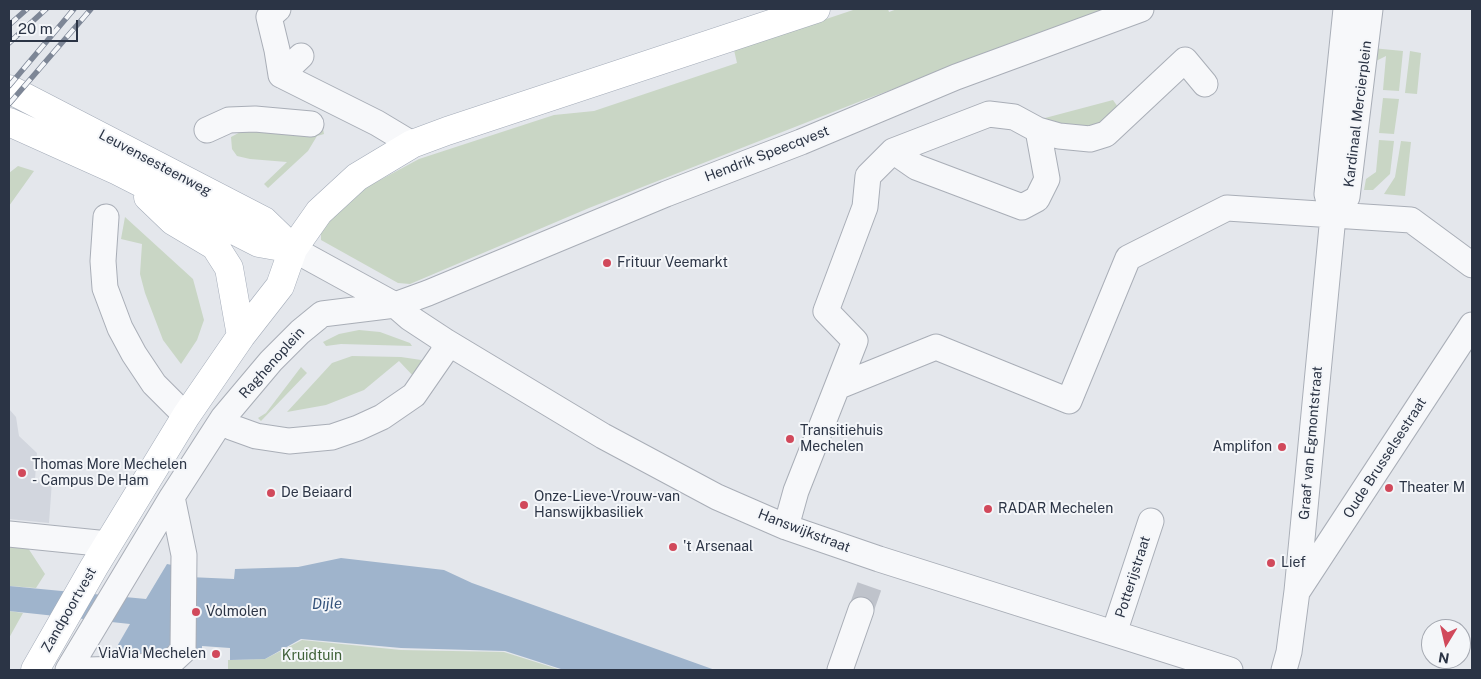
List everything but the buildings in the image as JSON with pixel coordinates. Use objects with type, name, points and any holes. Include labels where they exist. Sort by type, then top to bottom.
[{"type":"main road","points":[[106,548],[186,416],[241,336],[280,286],[293,249],[319,212],[357,178],[412,144],[816,9]]},
{"type":"main road","name":"Leuvensesteenweg","points":[[9,89],[264,221],[293,249]]},
{"type":"main road","name":"Leuvensesteenweg","points":[[9,122],[127,177],[259,243],[293,249]]},
{"type":"main road","points":[[127,177],[173,221],[215,246],[229,268],[241,336]]},
{"type":"main road","name":"Zandpoortvest","points":[[37,666],[106,548]]},
{"type":"street","name":"Hendrik Speecqvest","points":[[402,312],[956,77],[1142,9]]},
{"type":"street","name":"Kardinaal Mercierplein","points":[[1333,216],[1327,194],[1346,9]]},
{"type":"street","name":"Kardinaal Mercierplein","points":[[1333,216],[1347,197],[1370,9]]},
{"type":"street","points":[[273,13],[281,75]]},
{"type":"street","points":[[281,75],[302,56]]},
{"type":"street","points":[[786,527],[796,491],[855,341],[826,311],[865,207],[868,176],[893,151],[989,114],[1014,117],[1038,130],[1059,136],[1090,139],[1106,134],[1185,60],[1205,84]]},
{"type":"street","points":[[281,75],[377,123],[412,144]]},
{"type":"street","points":[[207,130],[229,120],[255,119],[311,124]]},
{"type":"street","points":[[893,151],[916,168],[1022,207],[1037,199],[1046,179],[1038,130]]},
{"type":"street","points":[[837,387],[936,347],[1070,401],[1128,258],[1226,208],[1411,220],[1472,265]]},
{"type":"street","name":"Graaf van Egmontstraat","points":[[1284,670],[1289,652],[1297,591],[1333,216]]},
{"type":"street","points":[[106,217],[103,260],[105,288],[117,320],[134,354],[154,384],[186,416]]},
{"type":"street","name":"Leuvensesteenweg","points":[[293,249],[402,312]]},
{"type":"street","name":"Hanswijkstraat","points":[[402,312],[445,341],[603,436],[717,497],[876,569],[1114,633],[1230,670]]},
{"type":"street","name":"Raghenoplein","points":[[68,670],[172,497],[223,418],[271,361],[300,332],[322,314],[402,312]]},
{"type":"street","name":"Oude Brusselsestraat","points":[[1297,591],[1472,325]]},
{"type":"street","points":[[223,418],[232,427],[256,436],[289,441],[332,437],[358,428],[382,417],[414,395],[443,353],[445,341]]},
{"type":"street","points":[[88,670],[171,667],[182,651],[184,555],[172,497]]},
{"type":"street","name":"Potterijstraat","points":[[1114,633],[1151,520]]},
{"type":"street","points":[[9,534],[106,548]]},
{"type":"street","points":[[840,670],[861,610]]},
{"type":"shaded area","name":"Thomas More Mechelen - Campus De Ham","points":[[9,409],[16,417],[19,436],[37,453],[35,479],[52,481],[49,523],[9,519]]},
{"type":"green space","points":[[856,9],[888,9],[889,12],[897,9],[1109,9],[861,101],[589,208],[410,284],[398,283],[321,240],[321,229],[367,187],[419,159],[554,115],[594,111],[737,63],[734,50]]},
{"type":"green space","points":[[1372,48],[1403,51],[1399,91],[1383,90],[1386,56],[1370,64]]},
{"type":"green space","points":[[1410,51],[1421,53],[1417,94],[1405,93]]},
{"type":"green space","points":[[1383,98],[1399,99],[1394,134],[1379,133]]},
{"type":"green space","points":[[1113,100],[1120,110],[1094,129],[1046,123],[1045,118]]},
{"type":"green space","points":[[248,128],[312,132],[323,129],[324,134],[317,136],[308,151],[268,188],[264,184],[287,162],[237,156],[232,149],[231,137]]},
{"type":"green space","points":[[1379,140],[1394,141],[1390,174],[1373,190],[1364,190],[1366,179],[1376,172]]},
{"type":"green space","points":[[1401,141],[1411,142],[1405,196],[1384,194],[1395,177]]},
{"type":"green space","points":[[18,166],[34,171],[9,206],[9,173]]},
{"type":"green space","points":[[125,217],[193,279],[204,320],[197,340],[181,364],[163,340],[145,293],[140,274],[142,244],[121,239]]},
{"type":"green space","points":[[359,330],[380,332],[410,343],[412,346],[341,344],[326,346],[323,342],[339,334]]},
{"type":"green space","points":[[352,356],[401,357],[428,361],[415,378],[399,361],[364,390],[326,405],[287,412],[332,363]]},
{"type":"green space","points":[[301,367],[307,373],[261,421],[258,418],[266,413]]},
{"type":"green space","points":[[9,546],[28,548],[45,574],[36,588],[9,586]]},
{"type":"green space","points":[[9,611],[23,613],[9,638]]},
{"type":"green space","name":"Kruidtuin","points":[[302,640],[401,650],[504,652],[561,670],[228,670],[228,660],[265,659]]},
{"type":"water","name":"Dijle","points":[[341,558],[444,570],[472,583],[715,670],[564,670],[505,651],[401,648],[301,639],[265,659],[230,660],[230,648],[202,646],[202,659],[190,659],[172,648],[144,657],[112,655],[130,624],[9,611],[9,586],[146,599],[167,564],[177,566],[189,577],[234,579],[235,569],[298,567]]},
{"type":"tunnel","points":[[861,610],[872,579]]},
{"type":"railway","points":[[9,25],[27,9]]},
{"type":"railway","points":[[9,43],[46,9]]},
{"type":"railway","points":[[9,86],[74,9]]},
{"type":"railway","points":[[9,104],[91,9]]},
{"type":"place","name":"Frituur Veemarkt","points":[[607,263]]},
{"type":"place","name":"Transitiehuis Mechelen","points":[[790,439]]},
{"type":"place","name":"Amplifon","points":[[1282,447]]},
{"type":"place","name":"Thomas More Mechelen - Campus De Ham","points":[[22,473]]},
{"type":"place","name":"Theater M","points":[[1389,488]]},
{"type":"place","name":"De Beiaard","points":[[271,493]]},
{"type":"place","name":"Onze-Lieve-Vrouw-van Hanswijkbasiliek","points":[[524,505]]},
{"type":"place","name":"RADAR Mechelen","points":[[988,509]]},
{"type":"place","name":"'t Arsenaal","points":[[673,547]]},
{"type":"place","name":"Lief","points":[[1271,563]]},
{"type":"place","name":"Volmolen","points":[[196,612]]},
{"type":"place","name":"ViaVia Mechelen","points":[[216,654]]}]
